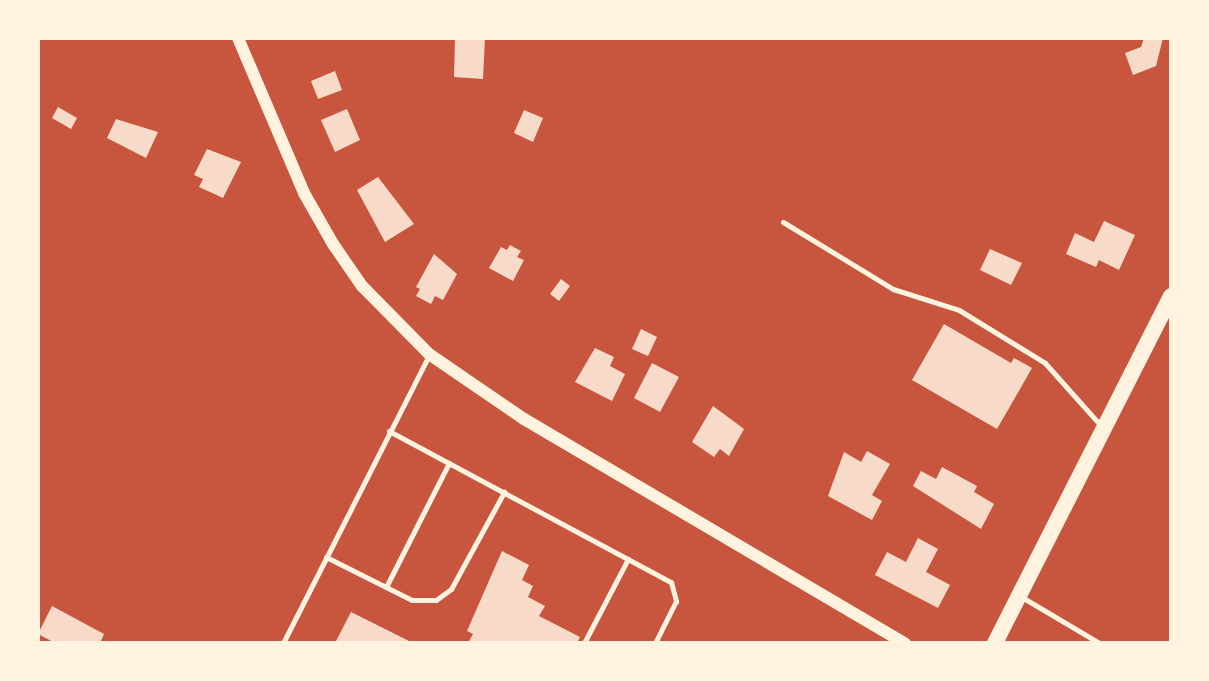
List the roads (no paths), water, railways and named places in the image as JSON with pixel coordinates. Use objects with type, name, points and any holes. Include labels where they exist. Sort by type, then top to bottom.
[{"type":"main road","points":[[995,643],[1106,431],[1171,296]]},
{"type":"street","points":[[238,38],[304,193],[333,244],[362,286],[429,354],[503,407],[905,643]]},
{"type":"lane","points":[[783,222],[893,289],[959,310],[1045,363],[1106,431]]},
{"type":"lane","points":[[283,643],[429,354]]},
{"type":"lane","points":[[389,431],[671,582],[676,601],[655,643]]},
{"type":"lane","points":[[386,587],[449,463]]},
{"type":"lane","points":[[326,557],[412,600],[436,600],[451,589],[504,492]]},
{"type":"lane","points":[[584,643],[628,559]]},
{"type":"lane","points":[[1020,596],[1099,643]]}]
